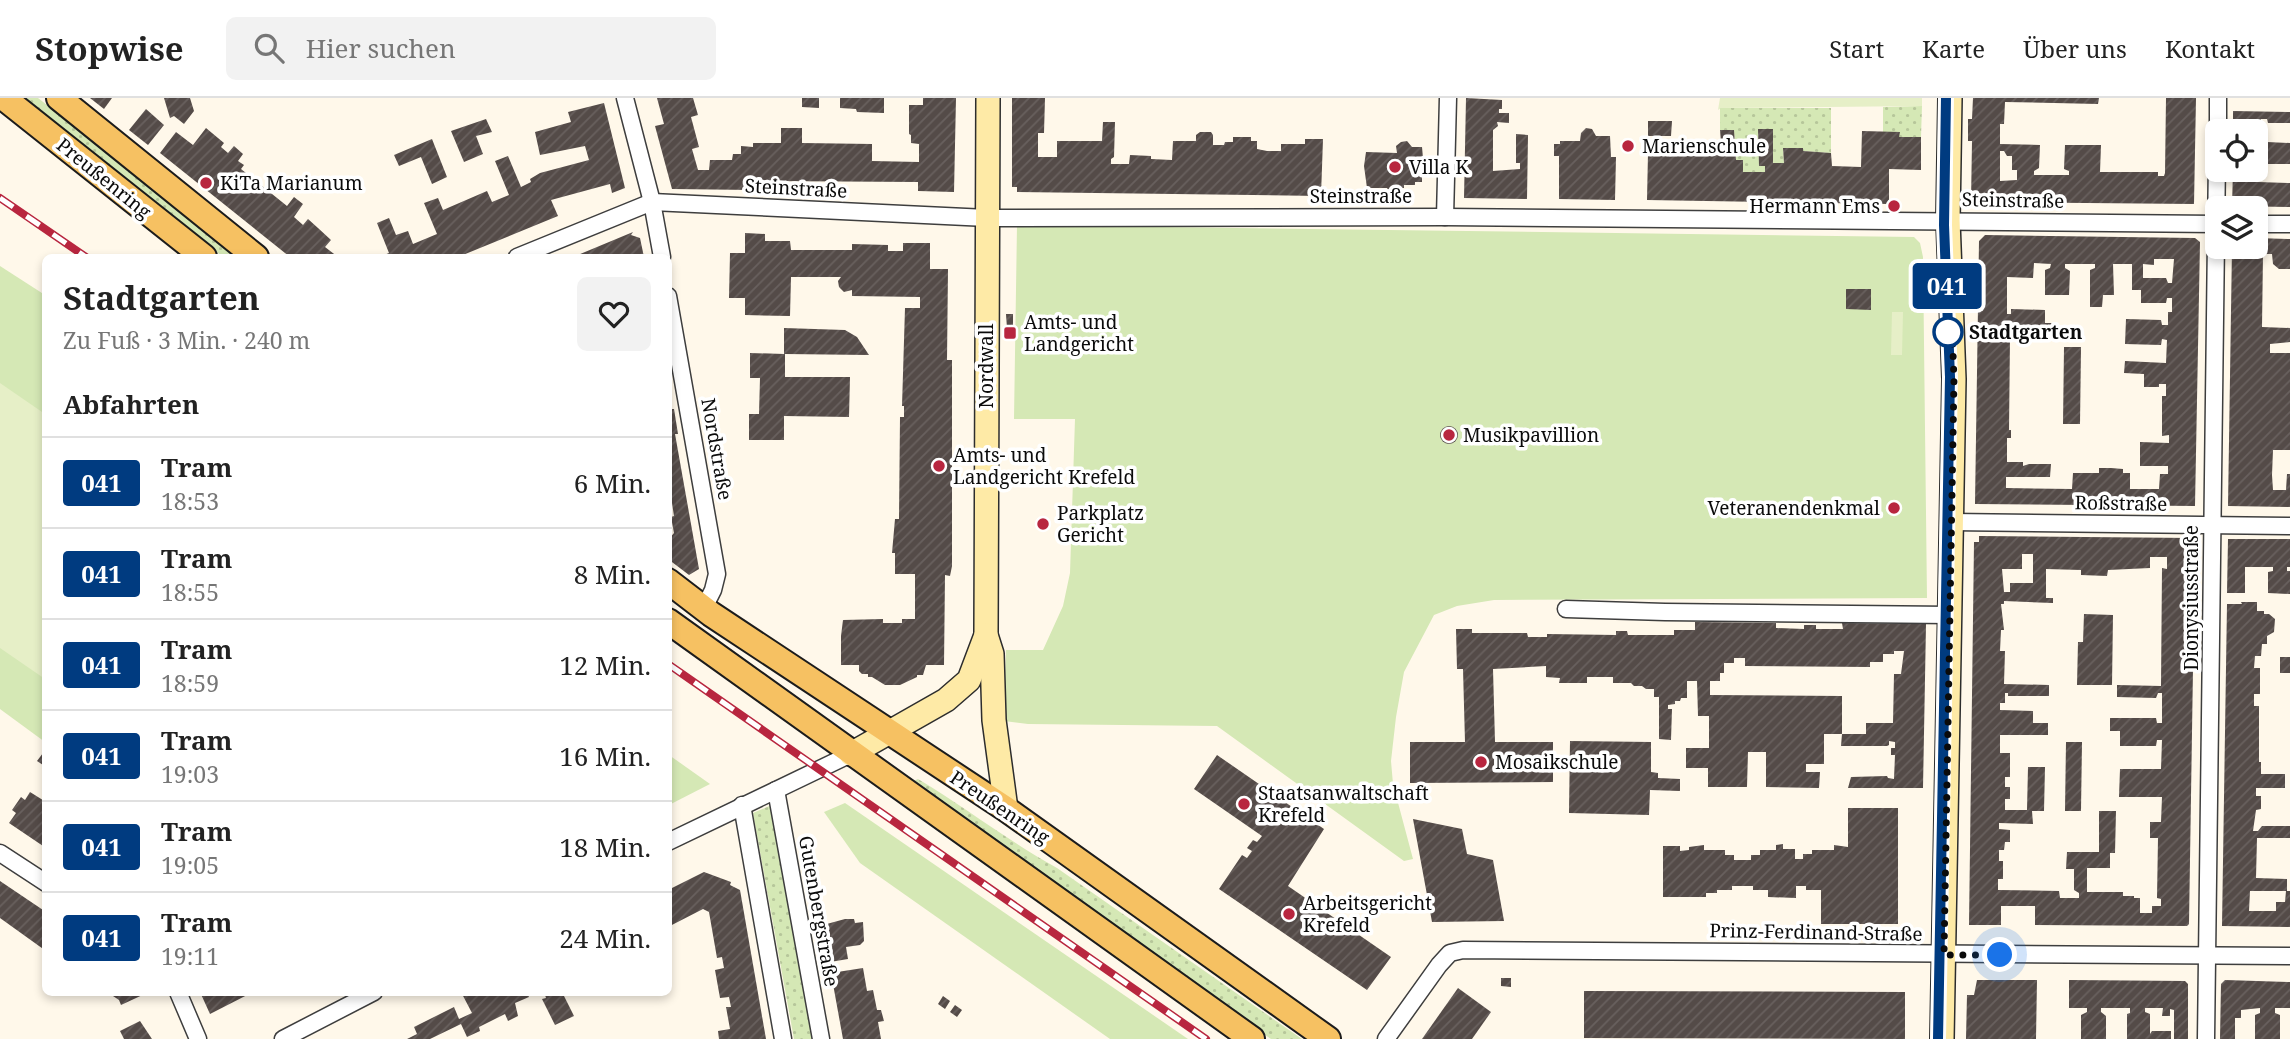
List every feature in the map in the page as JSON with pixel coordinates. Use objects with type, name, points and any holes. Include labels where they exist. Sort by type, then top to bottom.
[{"type":"main road","name":"Preußenring","points":[[4,98],[200,254]]},
{"type":"main road","name":"Preußenring","points":[[59,98],[252,254]]},
{"type":"main road","name":"Preußenring","points":[[672,584],[1006,809],[1328,1039]]},
{"type":"main road","points":[[672,624],[1252,1039]]},
{"type":"street","points":[[625,98],[652,202],[661,254]]},
{"type":"street","name":"Nordwall","points":[[988,98],[986,635],[992,654],[994,720],[1006,809]]},
{"type":"street","points":[[1445,217],[1448,98]]},
{"type":"street","points":[[1942,1039],[1954,379],[1948,220],[1950,98]]},
{"type":"street","points":[[2218,98],[2218,119]]},
{"type":"street","name":"Steinstraße","points":[[524,254],[652,202],[987,218],[1445,217],[2205,223]]},
{"type":"street","points":[[2268,224],[2290,224]]},
{"type":"street","name":"Dionysiusstraße","points":[[2206,1039],[2216,259]]},
{"type":"street","name":"Nordstraße","points":[[672,319],[717,574],[704,608]]},
{"type":"street","name":"Roßstraße","points":[[1951,522],[2290,526]]},
{"type":"street","points":[[1566,609],[1950,615]]},
{"type":"street","name":"Nordwall","points":[[851,754],[946,700],[969,680],[986,635]]},
{"type":"street","points":[[672,840],[851,754]]},
{"type":"street","name":"Gutenbergstraße","points":[[776,790],[821,1039]]},
{"type":"street","points":[[742,805],[783,1039]]},
{"type":"street","points":[[0,853],[42,880]]},
{"type":"street","name":"Prinz-Ferdinand-Straße","points":[[1386,1039],[1439,965],[1450,953],[1463,950],[2290,956]]},
{"type":"street","points":[[180,996],[198,1039]]},
{"type":"street","points":[[283,1039],[366,996]]},
{"type":"green space","points":[[24,98],[38,98],[238,254],[219,254]]},
{"type":"green space","name":"Marienschule","points":[[1720,98],[1922,98],[1922,106],[1718,110]]},
{"type":"green space","points":[[1922,106],[1921,137],[1899,137],[1899,132],[1883,132],[1883,107]]},
{"type":"green space","points":[[1720,108],[1831,108],[1831,153],[1803,151],[1803,148],[1783,149],[1784,163],[1773,163],[1758,130],[1759,166],[1765,166],[1765,172],[1743,172],[1743,160],[1736,160],[1734,131],[1720,130]]},
{"type":"green space","name":"Stadtgarten","points":[[1017,225],[1914,237],[1920,243],[1923,257],[1927,598],[1494,600],[1457,606],[1434,615],[1404,672],[1396,717],[1391,761],[1393,784],[1413,859],[1404,861],[1217,726],[1028,724],[1004,721],[1006,650],[1043,650],[1063,606],[1070,573],[1075,419],[1014,419]]},
{"type":"green space","points":[[0,266],[42,293],[42,740],[0,709]]},
{"type":"green space","points":[[1892,312],[1903,312],[1902,355],[1891,355]]},
{"type":"green space","points":[[0,383],[42,412],[42,677],[0,648]]},
{"type":"green space","points":[[672,757],[710,784],[672,803]]},
{"type":"green space","points":[[918,779],[1057,868],[1302,1039],[1271,1039],[1026,871],[909,783]]},
{"type":"green space","points":[[845,803],[1188,1039],[1110,1039],[860,863],[824,812]]},
{"type":"green space","points":[[774,804],[816,1039],[794,1039],[753,813]]},
{"type":"building","points":[[90,98],[112,98],[104,109]]},
{"type":"building","points":[[164,98],[190,98],[194,111],[184,124],[174,116],[170,118]]},
{"type":"building","points":[[657,98],[693,98],[698,115],[691,117],[699,147],[692,149],[698,170],[709,170],[710,160],[732,160],[733,154],[741,154],[741,146],[781,143],[781,128],[802,128],[802,143],[872,144],[872,161],[919,162],[919,144],[911,143],[909,134],[909,105],[923,105],[923,98],[956,98],[954,192],[918,191],[918,182],[753,181],[752,190],[672,189],[655,126],[664,124]]},
{"type":"building","points":[[802,98],[819,98],[819,108],[802,107]]},
{"type":"building","points":[[840,98],[884,98],[884,113],[840,108]]},
{"type":"building","points":[[1012,98],[1045,98],[1044,133],[1038,133],[1038,157],[1057,157],[1057,141],[1102,141],[1103,122],[1115,122],[1114,157],[1111,164],[1129,164],[1130,155],[1172,160],[1173,141],[1196,141],[1196,135],[1200,132],[1211,132],[1213,145],[1233,142],[1233,137],[1251,137],[1251,141],[1257,141],[1257,149],[1267,151],[1281,151],[1281,144],[1305,144],[1305,139],[1323,139],[1321,196],[1017,192],[1017,187],[1012,187]]},
{"type":"building","points":[[1466,98],[1502,100],[1499,113],[1509,113],[1509,123],[1497,122],[1498,126],[1493,130],[1493,171],[1520,169],[1520,163],[1516,163],[1516,134],[1528,135],[1527,199],[1464,198]]},
{"type":"building","points":[[1973,98],[2099,98],[2098,104],[2005,102],[2004,124],[2000,124],[2000,144],[2040,145],[2039,168],[2034,171],[2034,175],[2069,175],[2069,171],[2064,169],[2065,145],[2101,145],[2100,172],[2158,172],[2158,176],[2164,176],[2166,98],[2196,98],[2194,204],[1971,202],[1972,141],[1968,141],[1968,119],[1972,119]],"holes":[[[2000,151],[2004,151],[2007,156],[2012,156],[2012,170],[2017,170],[2017,180],[2000,181]]]},
{"type":"building","points":[[604,103],[625,188],[612,193],[610,184],[551,200],[558,216],[465,254],[386,254],[389,253],[377,223],[389,218],[396,235],[408,231],[413,244],[437,234],[424,203],[438,198],[443,210],[487,191],[492,202],[509,195],[495,161],[508,156],[521,187],[540,173],[589,160],[585,146],[540,155],[535,132],[571,122],[568,112]]},
{"type":"building","points":[[146,109],[164,125],[148,145],[129,130]]},
{"type":"building","points":[[2233,111],[2290,112],[2290,123],[2268,123],[2268,119],[2233,119]]},
{"type":"building","points":[[486,119],[492,132],[476,136],[483,154],[464,162],[451,131]]},
{"type":"building","points":[[1648,121],[1672,121],[1671,136],[1648,136]]},
{"type":"building","points":[[206,128],[224,143],[221,147],[228,153],[234,146],[243,154],[238,161],[244,165],[241,169],[287,206],[294,197],[303,204],[294,217],[303,225],[308,219],[318,228],[331,240],[325,247],[334,254],[286,254],[160,153],[176,132],[193,145]]},
{"type":"building","points":[[1586,128],[1592,129],[1596,136],[1610,136],[1611,157],[1616,157],[1615,200],[1559,199],[1559,156],[1554,156],[1554,144],[1560,144],[1560,141],[1580,141],[1581,133]]},
{"type":"building","points":[[1758,129],[1773,129],[1773,163],[1784,163],[1783,148],[1803,148],[1803,151],[1831,153],[1832,166],[1861,167],[1862,131],[1900,132],[1899,137],[1921,137],[1921,170],[1889,169],[1889,204],[1647,200],[1648,153],[1722,154],[1720,130],[1734,130],[1736,160],[1743,160],[1743,172],[1765,172],[1765,166],[1759,166]]},
{"type":"building","points":[[432,139],[447,177],[432,184],[421,157],[399,166],[394,155]]},
{"type":"building","name":"Villa K","points":[[1407,141],[1412,147],[1422,147],[1426,166],[1422,168],[1422,182],[1404,185],[1404,188],[1398,188],[1397,191],[1367,188],[1364,166],[1366,152],[1397,153],[1396,146]]},
{"type":"building","points":[[2268,142],[2290,143],[2290,164],[2268,164]]},
{"type":"building","points":[[2233,182],[2290,183],[2290,207],[2268,207],[2268,196],[2232,196]]},
{"type":"building","points":[[633,232],[631,235],[640,238],[643,254],[580,254]]},
{"type":"building","points":[[745,233],[765,234],[765,241],[790,241],[791,250],[852,250],[852,244],[888,245],[888,251],[903,251],[903,243],[930,243],[930,269],[948,269],[947,360],[952,360],[952,566],[950,576],[945,575],[944,665],[926,665],[923,675],[917,675],[900,685],[885,685],[868,677],[868,674],[859,671],[859,665],[841,665],[841,636],[843,620],[883,619],[883,623],[902,623],[902,619],[915,619],[915,574],[895,574],[895,553],[892,553],[895,519],[899,519],[905,308],[920,308],[920,297],[852,296],[852,290],[844,292],[839,287],[838,281],[841,277],[791,277],[790,316],[745,315],[745,298],[729,298],[730,253],[745,253]]},
{"type":"building","points":[[1985,235],[2195,238],[2200,242],[2195,506],[1975,504],[1979,241]],"holes":[[[2154,259],[2174,259],[2172,283],[2168,283],[2166,278],[2143,278],[2143,264],[2154,265]],[[2034,263],[2051,264],[2050,268],[2045,270],[2045,295],[2069,295],[2070,271],[2065,268],[2065,264],[2095,264],[2095,268],[2090,270],[2090,307],[2102,307],[2103,295],[2114,295],[2113,264],[2132,264],[2132,290],[2141,290],[2141,303],[2166,303],[2167,298],[2172,298],[2168,325],[2162,325],[2161,320],[2126,319],[2125,344],[2161,345],[2162,339],[2167,340],[2166,363],[2125,361],[2124,373],[2144,374],[2144,387],[2166,384],[2166,396],[2162,396],[2162,436],[2169,435],[2169,443],[2140,442],[2140,466],[2168,466],[2168,474],[2160,474],[2159,489],[2130,489],[2130,473],[2111,468],[2099,468],[2099,473],[2073,473],[2072,489],[2006,488],[2006,477],[2050,477],[2051,464],[2023,466],[2023,462],[2007,462],[2007,438],[2011,438],[2010,337],[2052,336],[2052,323],[2045,323],[2045,310],[2011,309],[2011,314],[2007,314],[2007,277],[2033,278]]]},
{"type":"building","points":[[2268,238],[2290,239],[2290,269],[2279,269],[2273,264],[2272,254],[2268,254]]},
{"type":"building","points":[[2232,259],[2263,259],[2262,327],[2290,328],[2290,342],[2270,344],[2270,353],[2290,353],[2290,450],[2273,450],[2272,475],[2273,490],[2286,490],[2287,474],[2290,474],[2290,507],[2228,506]]},
{"type":"building","points":[[1846,289],[1871,289],[1871,310],[1846,309]]},
{"type":"building","points":[[1006,314],[1013,314],[1013,329],[1007,329]]},
{"type":"building","points":[[784,328],[845,330],[857,337],[869,355],[785,354],[785,377],[850,377],[849,417],[784,416],[784,440],[749,440],[749,414],[759,414],[760,378],[750,378],[750,353],[784,354]]},
{"type":"building","points":[[2064,347],[2081,347],[2080,424],[2063,424]]},
{"type":"building","points":[[672,409],[699,569],[689,575],[672,562]]},
{"type":"building","name":"Musikpavillion","points":[[1449,426],[1455,429],[1458,435],[1455,441],[1449,444],[1443,441],[1440,435],[1443,429]]},
{"type":"building","points":[[1979,536],[2192,538],[2195,541],[2187,926],[2035,925],[2035,906],[2001,906],[2001,925],[1969,925],[1974,542],[1979,542]],"holes":[[[2022,554],[2033,554],[2033,583],[2010,583],[2010,592],[2004,592],[2002,569],[2022,569]],[[2150,557],[2167,557],[2167,569],[2162,568],[2161,686],[2117,685],[2117,697],[2156,698],[2158,693],[2162,693],[2162,723],[2157,723],[2156,718],[2110,718],[2110,731],[2120,731],[2120,746],[2156,746],[2157,740],[2162,740],[2161,769],[2120,769],[2119,797],[2162,797],[2161,822],[2150,822],[2150,838],[2158,838],[2157,898],[2161,899],[2161,906],[2152,906],[2152,913],[2140,913],[2140,898],[2123,896],[2123,892],[2087,892],[2087,868],[2110,868],[2110,853],[2115,853],[2116,811],[2099,811],[2099,852],[2067,852],[2066,869],[2074,869],[2074,890],[2079,893],[2079,898],[2060,898],[2059,891],[1998,890],[1998,879],[2003,879],[2003,861],[1999,861],[1999,850],[2004,850],[2005,842],[2010,842],[2010,830],[1999,829],[1999,823],[2033,824],[2032,811],[2044,811],[2045,767],[2028,767],[2027,810],[2005,810],[2005,799],[2010,799],[2010,787],[2005,787],[2005,777],[2010,777],[2010,753],[2000,753],[2000,735],[2048,735],[2048,723],[2033,723],[2033,711],[2000,710],[2000,703],[2005,703],[2005,693],[2008,693],[2008,696],[2049,696],[2049,685],[2004,684],[2005,651],[2000,651],[2001,630],[2004,630],[2001,604],[2004,604],[2004,601],[2053,603],[2053,598],[2046,598],[2046,569],[2081,570],[2081,575],[2107,576],[2108,570],[2150,568]]]},
{"type":"building","points":[[2228,539],[2290,539],[2290,567],[2287,567],[2287,571],[2290,571],[2290,594],[2268,593],[2268,572],[2273,571],[2273,567],[2245,567],[2245,593],[2227,593]]},
{"type":"building","points":[[2241,602],[2257,602],[2257,611],[2264,611],[2264,614],[2275,619],[2274,632],[2267,636],[2267,644],[2262,644],[2261,656],[2255,656],[2254,668],[2260,668],[2260,694],[2254,694],[2254,706],[2259,706],[2261,774],[2285,774],[2285,788],[2256,788],[2256,796],[2261,796],[2261,809],[2256,810],[2253,831],[2258,831],[2262,826],[2290,826],[2290,838],[2257,838],[2256,878],[2287,879],[2287,891],[2290,891],[2290,927],[2222,926],[2227,604],[2242,604]],"holes":[[[2250,891],[2286,891],[2285,902],[2276,902],[2276,911],[2249,911]]]},
{"type":"building","points":[[2084,614],[2113,615],[2112,685],[2077,685],[2078,642],[2083,642]]},
{"type":"building","points":[[1695,622],[1776,623],[1776,628],[1804,629],[1804,625],[1816,625],[1816,629],[1843,629],[1842,623],[1926,624],[1923,788],[1848,788],[1851,777],[1887,776],[1894,779],[1895,755],[1891,755],[1891,748],[1895,748],[1895,742],[1889,741],[1887,746],[1841,746],[1842,734],[1824,734],[1824,764],[1806,764],[1806,772],[1820,772],[1819,788],[1766,787],[1766,752],[1748,752],[1747,787],[1708,787],[1708,768],[1686,768],[1686,748],[1709,748],[1709,716],[1698,716],[1697,681],[1687,681],[1687,698],[1668,705],[1668,709],[1672,709],[1671,740],[1659,739],[1659,697],[1654,697],[1654,689],[1634,686],[1631,683],[1613,683],[1613,677],[1587,677],[1587,683],[1559,683],[1560,678],[1546,677],[1546,666],[1493,669],[1495,742],[1553,742],[1553,782],[1410,783],[1410,742],[1465,742],[1463,669],[1457,669],[1456,629],[1472,629],[1472,633],[1527,633],[1528,637],[1547,637],[1547,634],[1616,635],[1616,631],[1627,631],[1628,635],[1674,635],[1674,630],[1695,630]],"holes":[[[1904,651],[1901,674],[1894,674],[1893,723],[1866,723],[1866,734],[1842,734],[1842,696],[1710,695],[1710,681],[1720,681],[1720,673],[1724,673],[1724,663],[1734,663],[1734,658],[1745,658],[1745,666],[1870,667],[1870,662],[1883,662],[1883,654]]]},
{"type":"building","points":[[2280,657],[2290,657],[2290,673],[2280,673]]},
{"type":"building","points":[[1570,741],[1651,742],[1651,772],[1658,773],[1658,778],[1680,779],[1680,791],[1650,790],[1649,815],[1569,813]]},
{"type":"building","points":[[2066,742],[2082,742],[2081,811],[2065,811]]},
{"type":"building","points":[[1217,755],[1324,829],[1288,886],[1391,957],[1367,990],[1219,889],[1242,855],[1247,858],[1252,851],[1247,848],[1253,840],[1257,842],[1262,836],[1194,789]]},
{"type":"building","points":[[30,792],[42,800],[42,845],[9,823],[16,813],[12,810],[21,797],[25,800]]},
{"type":"building","points":[[1848,808],[1898,808],[1898,924],[1821,924],[1821,890],[1806,890],[1806,886],[1796,886],[1796,898],[1768,897],[1768,890],[1753,890],[1753,886],[1732,886],[1732,890],[1706,893],[1706,897],[1663,897],[1663,846],[1680,846],[1680,851],[1704,845],[1704,850],[1725,850],[1725,855],[1734,855],[1734,860],[1751,860],[1751,855],[1760,855],[1760,850],[1776,850],[1776,845],[1783,844],[1783,849],[1795,849],[1795,859],[1803,859],[1803,854],[1812,854],[1812,850],[1834,850],[1834,845],[1848,847]]},
{"type":"building","points":[[1413,819],[1462,829],[1467,854],[1493,860],[1504,921],[1432,922]]},
{"type":"building","points":[[704,872],[731,882],[730,885],[740,890],[766,1039],[719,1039],[718,1031],[730,1029],[726,1007],[731,1007],[729,997],[720,998],[715,970],[724,968],[722,957],[717,958],[709,912],[703,909],[672,925],[672,888]]},
{"type":"building","points":[[0,881],[42,909],[42,948],[0,918]]},
{"type":"building","points":[[854,919],[855,923],[863,922],[864,941],[860,945],[846,947],[848,959],[830,962],[823,925]]},
{"type":"building","points":[[863,968],[867,991],[873,990],[877,1010],[881,1010],[884,1021],[878,1022],[881,1039],[843,1039],[831,973]]},
{"type":"building","points":[[1501,978],[1511,978],[1511,987],[1501,986]]},
{"type":"building","points":[[1977,980],[2037,980],[2036,1039],[1966,1039],[1967,995],[1974,995]]},
{"type":"building","points":[[2069,980],[2185,981],[2188,984],[2188,1039],[2174,1039],[2174,1010],[2170,1009],[2170,1016],[2162,1016],[2163,1008],[2145,1008],[2145,1012],[2150,1014],[2150,1034],[2152,1031],[2171,1031],[2171,1039],[2127,1039],[2127,1014],[2130,1013],[2130,1008],[2101,1008],[2101,1012],[2106,1016],[2106,1039],[2081,1039],[2081,1015],[2087,1012],[2087,1008],[2069,1008]]},
{"type":"building","points":[[2225,980],[2290,982],[2290,1008],[2275,1008],[2275,1013],[2280,1015],[2280,1039],[2255,1039],[2255,1015],[2260,1013],[2260,1008],[2241,1010],[2241,1018],[2235,1018],[2235,1039],[2220,1039],[2221,984]]},
{"type":"building","points":[[1458,988],[1491,1012],[1472,1039],[1422,1039]]},
{"type":"building","points":[[1584,991],[1905,992],[1905,1039],[1584,1038]]},
{"type":"building","points":[[113,996],[140,996],[121,1005]]},
{"type":"building","points":[[202,996],[245,996],[210,1014]]},
{"type":"building","points":[[463,996],[529,997],[515,1003],[518,1016],[508,1021],[505,1014],[479,1027],[480,1031],[467,1037],[461,1024],[430,1039],[407,1039],[417,1034],[414,1027],[454,1007],[459,1019],[472,1013]]},
{"type":"building","points":[[545,996],[564,996],[574,1016],[555,1025],[542,999]]},
{"type":"building","points":[[943,996],[950,1001],[945,1009],[938,1004]]},
{"type":"building","points":[[955,1005],[962,1010],[957,1017],[950,1012]]},
{"type":"building","points":[[140,1021],[152,1039],[124,1039],[120,1031]]},
{"type":"tram line","points":[[1938,1039],[1950,378],[1944,225],[1946,98]]},
{"type":"tram line","name":"041","points":[[1938,1039],[1950,377],[1944,225],[1946,98]]},
{"type":"railway","points":[[0,198],[82,254]]},
{"type":"railway","points":[[672,667],[1206,1039]]},
{"type":"place","name":"Marienschule","points":[[1628,146]]},
{"type":"place","name":"Villa K","points":[[1395,167]]},
{"type":"place","name":"KiTa Marianum","points":[[206,183]]},
{"type":"place","name":"Hermann Ems","points":[[1894,206]]},
{"type":"place","name":"Stadtgarten","points":[[1948,332]]},
{"type":"place","name":"Amts- und Landgericht","points":[[1010,333]]},
{"type":"place","name":"Musikpavillion","points":[[1449,435]]},
{"type":"place","name":"Amts- und Landgericht Krefeld","points":[[939,466]]},
{"type":"place","name":"Veteranendenkmal","points":[[1894,508]]},
{"type":"place","name":"Parkplatz Gericht","points":[[1043,524]]},
{"type":"place","name":"Mosaikschule","points":[[1481,762]]},
{"type":"place","name":"Staatsanwaltschaft Krefeld","points":[[1244,804]]},
{"type":"place","name":"Arbeitsgericht Krefeld","points":[[1289,914]]},
{"type":"route","points":[[1948,332],[1952,326],[1954,379],[1944,955],[2000,955]]}]
